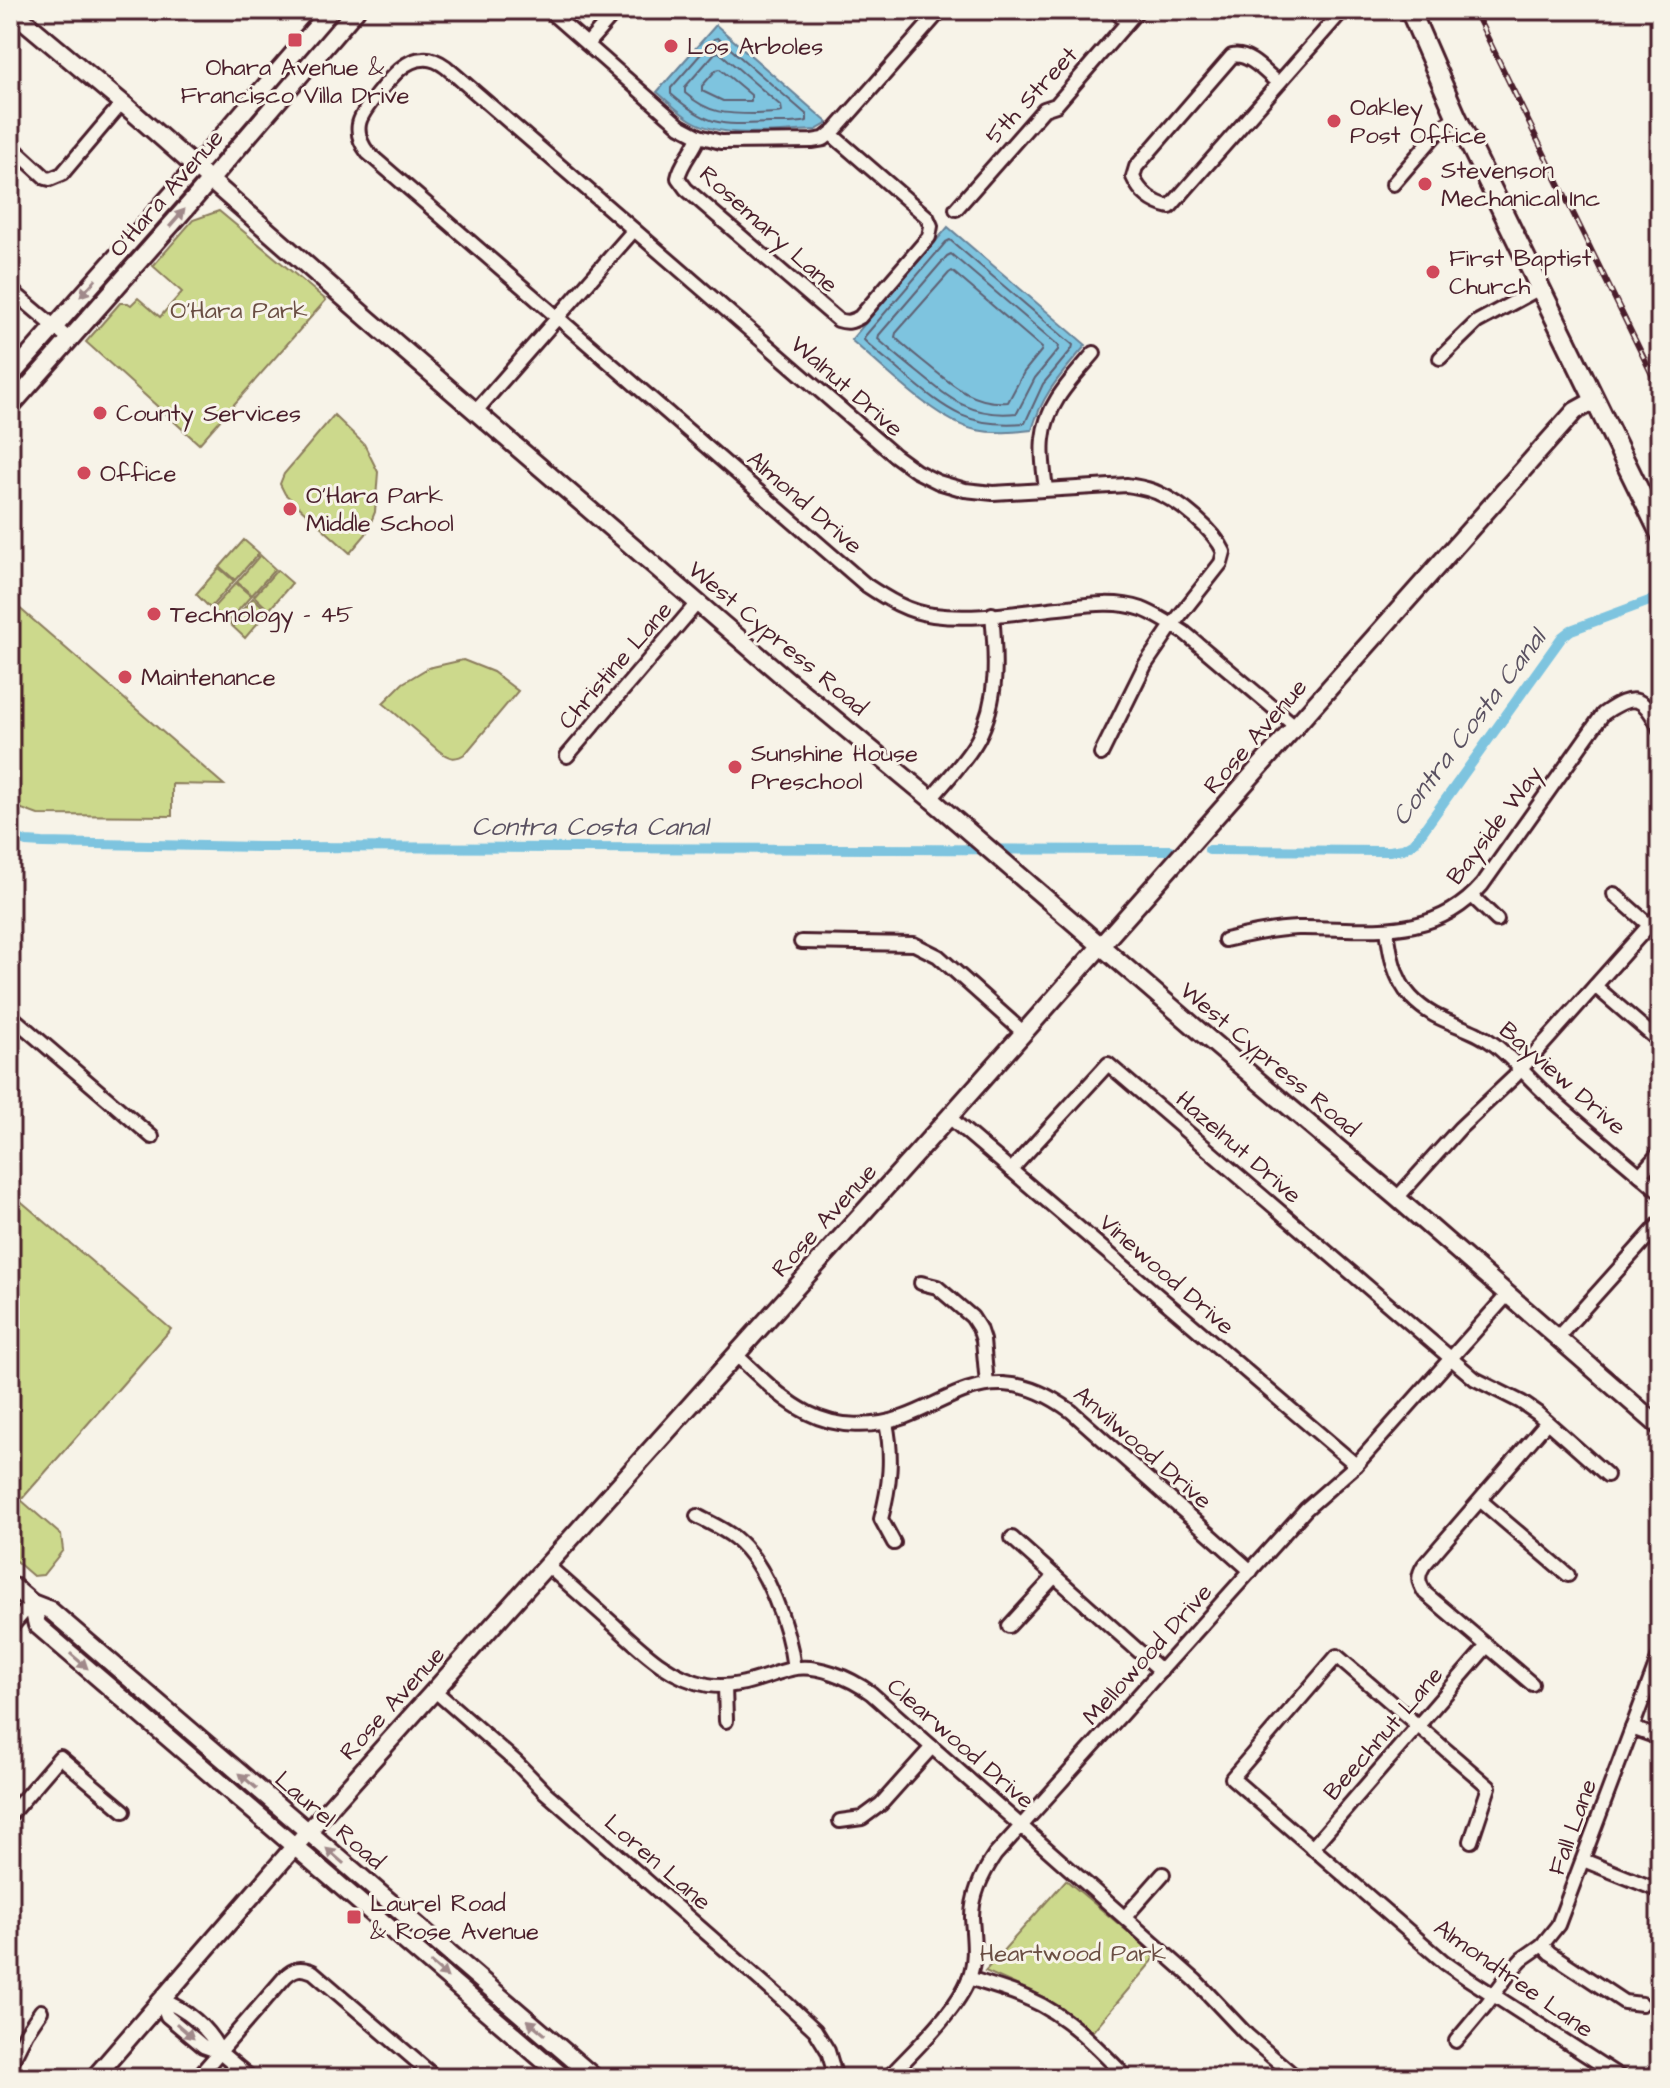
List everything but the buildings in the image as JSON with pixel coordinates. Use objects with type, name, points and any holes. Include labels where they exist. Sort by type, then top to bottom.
[{"type":"main road","points":[[1410,10],[1457,118],[1660,533]]},
{"type":"street","name":"West Cypress Road","points":[[11,10],[1660,1427]]},
{"type":"street","name":"O'Hara Avenue","points":[[10,377],[331,10]]},
{"type":"street","name":"O'Hara Avenue","points":[[10,407],[356,10]]},
{"type":"street","points":[[548,10],[680,126],[699,136],[721,142],[824,139],[941,10]]},
{"type":"street","points":[[587,44],[617,10]]},
{"type":"street","points":[[1114,10],[1127,22]]},
{"type":"street","name":"5th Street","points":[[956,209],[1044,109],[1056,105],[1138,10]]},
{"type":"street","points":[[1278,83],[1245,56],[1232,56],[1136,167],[1133,177],[1139,190],[1159,205],[1170,207],[1343,10]]},
{"type":"street","name":"Almond Drive","points":[[425,58],[401,69],[364,112],[359,124],[359,136],[368,153],[866,585],[885,598],[930,615],[955,617],[1101,603],[1141,609],[1173,624],[1295,726]]},
{"type":"street","name":"Walnut Drive","points":[[425,58],[446,67],[916,471],[965,490],[993,493],[1127,485],[1144,488],[1175,502],[1211,533],[1224,552],[1221,563],[1173,624],[1134,684],[1101,754]]},
{"type":"street","points":[[10,145],[46,178],[56,178],[69,167],[122,103]]},
{"type":"street","points":[[1393,184],[1443,126],[1457,118]]},
{"type":"street","name":"Rosemary Lane","points":[[699,136],[680,169],[678,178],[686,189],[844,322],[860,317],[929,237],[931,226],[927,217],[831,134]]},
{"type":"street","points":[[476,411],[634,230]]},
{"type":"street","points":[[1440,358],[1477,322],[1540,288]]},
{"type":"street","points":[[10,289],[69,339]]},
{"type":"street","points":[[34,349],[54,357]]},
{"type":"street","points":[[1046,489],[1043,438],[1047,419],[1055,401],[1094,353]]},
{"type":"street","name":"Rose Avenue","points":[[94,2078],[307,1832],[1024,1033],[1575,411],[1595,400]]},
{"type":"street","name":"Christine Lane","points":[[567,756],[698,602]]},
{"type":"street","points":[[931,799],[966,756],[985,722],[996,677],[992,614]]},
{"type":"street","name":"Bayside Way","points":[[1225,940],[1269,930],[1419,926],[1440,917],[1472,896],[1603,714],[1616,705],[1639,701],[1646,704],[1660,730]]},
{"type":"street","points":[[1614,894],[1649,925]]},
{"type":"street","points":[[1472,896],[1497,920]]},
{"type":"street","points":[[1397,1198],[1460,1128],[1499,1093],[1660,913]]},
{"type":"street","name":"Bayview Drive","points":[[1387,929],[1392,960],[1408,995],[1438,1019],[1474,1032],[1495,1045],[1660,1192]]},
{"type":"street","points":[[801,942],[914,944],[938,956],[1024,1033]]},
{"type":"street","points":[[1595,986],[1660,1042]]},
{"type":"street","points":[[10,1015],[152,1137]]},
{"type":"street","name":"Hazelnut Drive","points":[[1011,1170],[1108,1064],[1451,1358]]},
{"type":"street","name":"Vinewood Drive","points":[[949,1117],[1356,1465]]},
{"type":"street","points":[[1640,1175],[1660,1152]]},
{"type":"street","points":[[1557,1338],[1660,1223]]},
{"type":"street","points":[[921,1283],[937,1287],[972,1317],[983,1340],[987,1385]]},
{"type":"street","name":"Mellowood Drive","points":[[888,2078],[953,2006],[969,1978],[975,1951],[972,1914],[983,1872],[1306,1509],[1356,1465],[1508,1294]]},
{"type":"street","name":"Anvilwood Drive","points":[[736,1355],[785,1399],[809,1414],[840,1424],[886,1423],[954,1393],[987,1385],[1020,1386],[1037,1391],[1071,1411],[1251,1571]]},
{"type":"street","points":[[1451,1358],[1475,1379],[1521,1402],[1607,1475]]},
{"type":"street","points":[[1532,1684],[1425,1593],[1418,1580],[1424,1565],[1547,1422]]},
{"type":"street","points":[[886,1423],[891,1468],[881,1519],[894,1543]]},
{"type":"street","points":[[1481,1501],[1568,1575]]},
{"type":"street","points":[[697,1516],[736,1539],[751,1555],[763,1574],[787,1630],[794,1668]]},
{"type":"street","points":[[1012,1538],[1161,1671]]},
{"type":"street","name":"Clearwood Drive","points":[[548,1566],[658,1664],[681,1678],[725,1686],[750,1683],[794,1668],[830,1672],[853,1681],[871,1693],[1196,1981],[1247,2035],[1297,2078]]},
{"type":"street","points":[[1009,1626],[1055,1576]]},
{"type":"street","name":"Laurel Road","points":[[10,1584],[32,1603],[50,1610],[595,2078]]},
{"type":"street","points":[[10,1628],[32,1603]]},
{"type":"street","name":"Laurel Road","points":[[32,1603],[37,1625],[564,2078]]},
{"type":"street","name":"Beechnut Lane","points":[[1312,1848],[1487,1646]]},
{"type":"street","name":"Fall Lane","points":[[1456,2041],[1522,1959],[1542,1945],[1558,1925],[1660,1654]]},
{"type":"street","name":"Almondtree Lane","points":[[1419,1726],[1337,1656],[1232,1778],[1444,1962],[1622,2078]]},
{"type":"street","points":[[725,1686],[726,1721]]},
{"type":"street","name":"Loren Lane","points":[[435,1691],[815,2030],[828,2051],[836,2078]]},
{"type":"street","points":[[1419,1726],[1489,1787],[1471,1841]]},
{"type":"street","points":[[1632,1728],[1660,1738]]},
{"type":"street","points":[[840,1821],[862,1818],[881,1804],[932,1747]]},
{"type":"street","points":[[10,1815],[60,1757],[124,1811]]},
{"type":"street","points":[[1583,1860],[1660,1891]]},
{"type":"street","points":[[1125,1917],[1163,1874]]},
{"type":"street","points":[[1542,1945],[1624,2002],[1642,2004]]},
{"type":"street","points":[[197,2078],[285,1977],[293,1970],[304,1968],[313,1972],[436,2078]]},
{"type":"street","points":[[969,1978],[1031,1999],[1047,2009],[1082,2035],[1127,2078]]},
{"type":"street","points":[[161,2000],[177,2005],[213,2037],[220,2052],[251,2078]]},
{"type":"street","points":[[10,2065],[41,2011]]},
{"type":"green space","name":"O'Hara Park","points":[[219,211],[326,300],[199,444],[86,342],[120,303],[131,305],[138,298],[160,317],[182,292],[153,266],[193,220]]},
{"type":"green space","points":[[334,415],[364,444],[378,472],[375,512],[366,534],[350,553],[285,494],[280,484],[284,474]]},
{"type":"green space","points":[[244,540],[259,553],[235,580],[220,567]]},
{"type":"green space","points":[[260,555],[275,569],[252,595],[237,582]]},
{"type":"green space","points":[[219,568],[234,581],[210,608],[196,594]]},
{"type":"green space","points":[[277,570],[292,583],[269,610],[254,596]]},
{"type":"green space","points":[[236,583],[251,596],[227,623],[212,609]]},
{"type":"green space","points":[[253,598],[268,611],[245,638],[230,624]]},
{"type":"green space","points":[[10,600],[224,785],[172,784],[172,816],[38,815],[19,808],[10,800]]},
{"type":"green space","points":[[463,660],[493,672],[518,691],[466,753],[452,758],[438,750],[383,703],[403,683],[428,668]]},
{"type":"green space","points":[[10,1192],[171,1329],[21,1500],[61,1535],[63,1550],[43,1575],[33,1576],[10,1556]]},
{"type":"green space","name":"Heartwood Park","points":[[1066,1880],[1145,1946],[1155,1958],[1093,2031],[1048,1999],[985,1971]]},
{"type":"water","points":[[716,25],[828,123],[816,130],[735,132],[704,126],[674,107],[657,92]]},
{"type":"water","points":[[948,227],[1086,345],[1047,394],[1032,430],[990,432],[961,425],[911,392],[851,340]]},
{"type":"waterway","name":"Contra Costa Canal","points":[[1209,850],[1403,849],[1415,842],[1562,637],[1571,630],[1660,597]]},
{"type":"waterway","name":"Contra Costa Canal","points":[[10,835],[26,842],[43,843],[259,847],[1171,850]]},
{"type":"railway","points":[[1474,10],[1660,391]]},
{"type":"place","name":"Ohara Avenue & Francisco Villa Drive","points":[[295,40]]},
{"type":"place","name":"Los Arboles","points":[[671,46]]},
{"type":"place","name":"Oakley Post Office","points":[[1334,121]]},
{"type":"place","name":"Stevenson Mechanical Inc","points":[[1425,184]]},
{"type":"place","name":"First Baptist Church","points":[[1433,272]]},
{"type":"place","name":"County Services","points":[[100,413]]},
{"type":"place","name":"Office","points":[[84,473]]},
{"type":"place","name":"O'Hara Park Middle School","points":[[290,509]]},
{"type":"place","name":"Technology - 45","points":[[154,614]]},
{"type":"place","name":"Maintenance","points":[[125,677]]},
{"type":"place","name":"Sunshine House Preschool","points":[[735,767]]},
{"type":"place","name":"Laurel Road & Rose Avenue","points":[[354,1917]]}]
